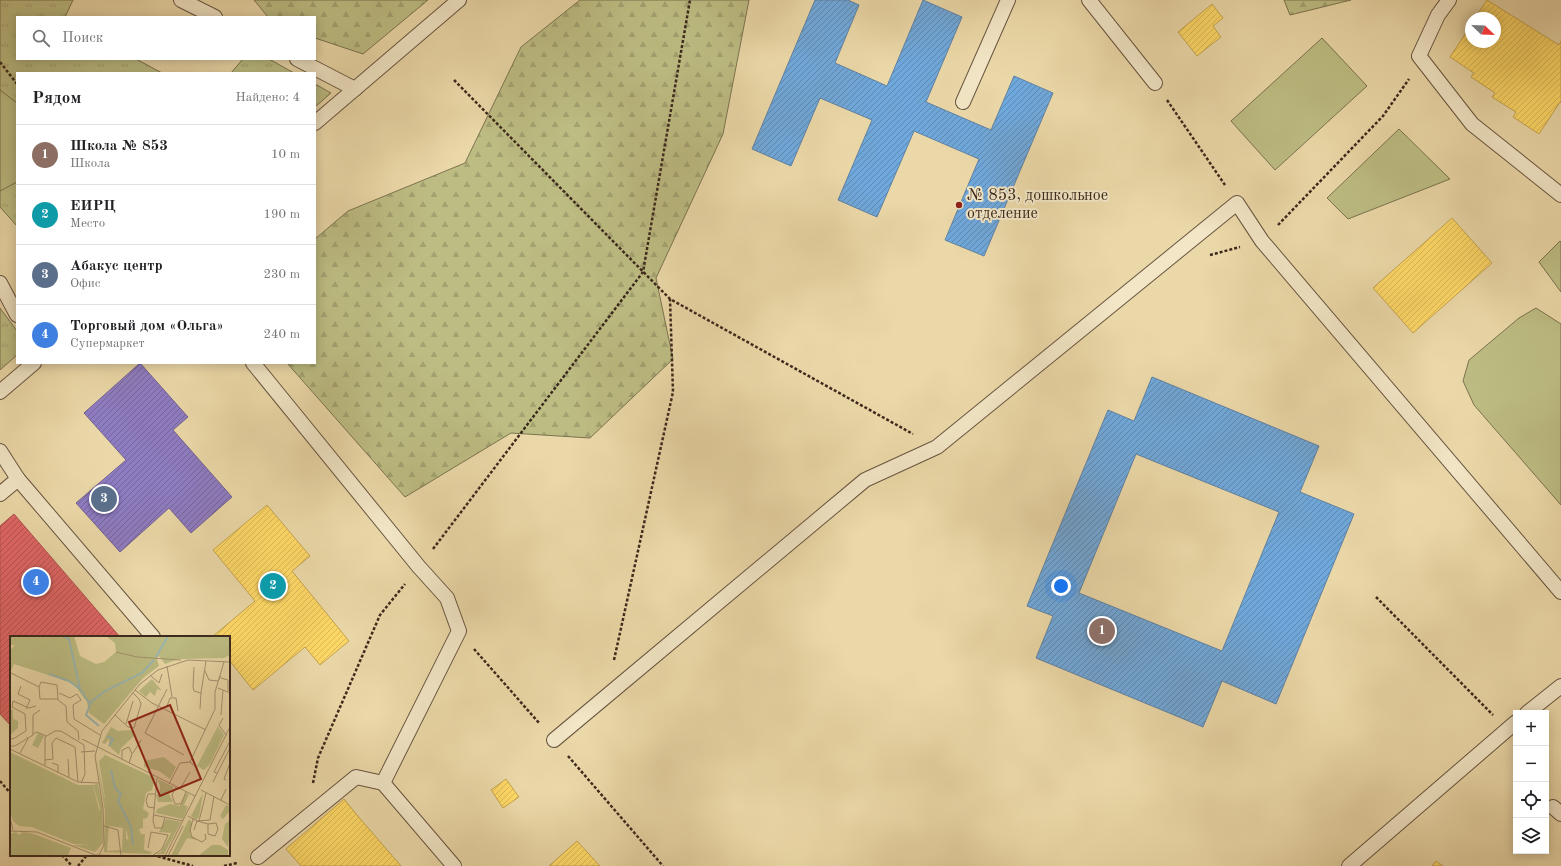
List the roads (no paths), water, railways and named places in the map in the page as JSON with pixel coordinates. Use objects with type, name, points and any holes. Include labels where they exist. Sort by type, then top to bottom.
[{"type":"lane","points":[[181,0],[213,16]]},
{"type":"lane","points":[[316,122],[460,0]]},
{"type":"lane","points":[[963,102],[1008,0]]},
{"type":"lane","points":[[1089,0],[1155,83]]},
{"type":"lane","points":[[1449,0],[1438,16],[1419,56],[1472,124],[1561,195]]},
{"type":"lane","points":[[299,60],[355,89]]},
{"type":"lane","points":[[554,740],[866,480],[937,447],[1237,203],[1262,241],[1561,592]]},
{"type":"lane","points":[[0,283],[16,313]]},
{"type":"lane","points":[[0,392],[33,364]]},
{"type":"lane","points":[[254,364],[419,567],[447,598],[459,631],[383,783]]},
{"type":"lane","points":[[0,451],[18,480],[152,636]]},
{"type":"lane","points":[[0,494],[18,480]]},
{"type":"lane","points":[[1531,710],[1561,686]]},
{"type":"lane","points":[[1349,866],[1512,726]]},
{"type":"lane","points":[[258,858],[356,777],[383,783],[454,866]]},
{"type":"place","name":"№ 853, дошкольное отделение","points":[[959,205]]},
{"type":"place","name":"Абакус центр","points":[[104,499]]},
{"type":"place","name":"Торговый дом «Ольга»","points":[[36,582]]},
{"type":"place","name":"ЕИРЦ","points":[[273,586]]},
{"type":"place","name":"Школа № 853","points":[[1102,631]]}]
